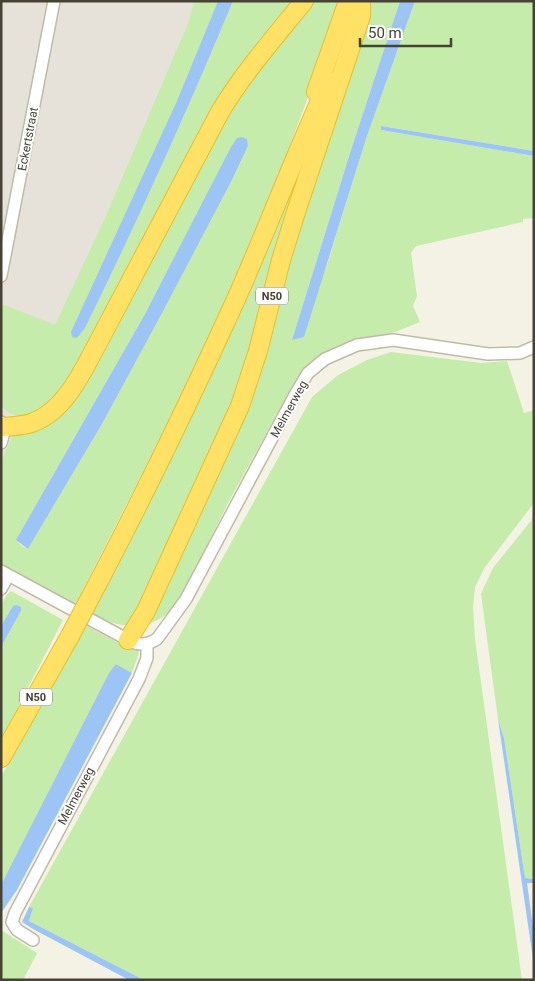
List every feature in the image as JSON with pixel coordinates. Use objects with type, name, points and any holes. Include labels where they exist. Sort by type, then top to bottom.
[{"type":"highway","points":[[2,431],[42,418],[58,405],[73,386],[92,354],[234,88],[304,1]]},
{"type":"highway","name":"N50","points":[[302,138],[319,80],[348,1]]},
{"type":"highway","name":"N50","points":[[1,758],[91,596],[145,492],[200,378],[237,295],[302,138],[330,80],[361,1]]},
{"type":"highway","name":"N50","points":[[128,640],[146,611],[229,434],[244,397],[258,351],[281,260],[361,16],[361,1]]},
{"type":"street","name":"Eckertstraat","points":[[1,276],[54,1]]},
{"type":"street","name":"Melmerweg","points":[[32,940],[17,930],[12,922],[15,913],[139,679],[147,658],[147,644],[157,638],[186,599],[308,373],[325,359],[357,345],[393,340],[488,354],[520,353],[534,347]]},
{"type":"street","points":[[1,589],[5,574],[134,644],[147,644]]},
{"type":"shaded area","points":[[1,1],[224,1],[34,522],[1,562]]},
{"type":"green space","points":[[194,1],[218,1],[85,328],[162,166],[233,1],[298,1],[251,55],[73,381],[41,413],[18,417],[1,406],[2,304],[55,325],[105,218],[189,21]]},
{"type":"green space","points":[[309,1],[344,1],[277,180],[192,377],[75,605],[1,564],[1,461],[14,433],[47,421],[233,96]],"holes":[[[237,138],[248,146],[232,180],[102,424],[28,549],[22,546],[16,540],[145,314]]]},
{"type":"green space","points":[[371,1],[400,1],[350,153],[292,340],[326,268],[367,136],[415,1],[534,1],[534,151],[382,126],[381,130],[534,156],[534,218],[523,219],[523,222],[416,246],[411,253],[417,296],[413,306],[420,322],[395,332],[334,350],[319,357],[300,375],[293,385],[229,501],[180,600],[161,618],[150,623],[127,625],[103,620],[91,614],[205,388]]},
{"type":"green space","points":[[391,352],[481,363],[507,361],[524,413],[534,410],[534,503],[485,567],[475,587],[473,607],[475,639],[522,980],[144,980],[29,921],[33,908],[29,907],[312,397],[338,375],[367,360]]},
{"type":"green space","points":[[534,517],[534,879],[525,878],[504,738],[498,719],[481,594],[493,568]]},
{"type":"green space","points":[[11,591],[63,620],[1,740],[1,647],[21,611],[21,607],[13,606],[1,626],[3,602]]},
{"type":"green space","points":[[85,625],[139,652],[132,673],[116,664],[1,885],[1,777]]},
{"type":"green space","points":[[1,930],[37,953],[23,980],[1,980]]},
{"type":"water","points":[[218,1],[233,1],[180,125],[105,287],[85,328],[77,338],[72,337],[71,332],[177,101]]},
{"type":"water","points":[[400,1],[415,1],[367,136],[304,337],[292,340],[350,153]]},
{"type":"water","points":[[381,126],[534,151],[534,156],[381,130]]},
{"type":"water","points":[[237,138],[247,139],[248,146],[232,180],[102,424],[28,549],[16,540],[145,314],[231,147]]},
{"type":"water","points":[[13,606],[21,607],[21,611],[1,647],[1,626]]},
{"type":"water","points":[[116,664],[132,673],[17,890],[1,913],[1,885],[109,673]]},
{"type":"water","points":[[498,719],[504,738],[525,878],[534,879],[534,883],[527,883],[534,935],[534,966]]},
{"type":"water","points":[[29,907],[33,908],[29,921],[144,980],[129,980],[33,929],[22,922]]}]
